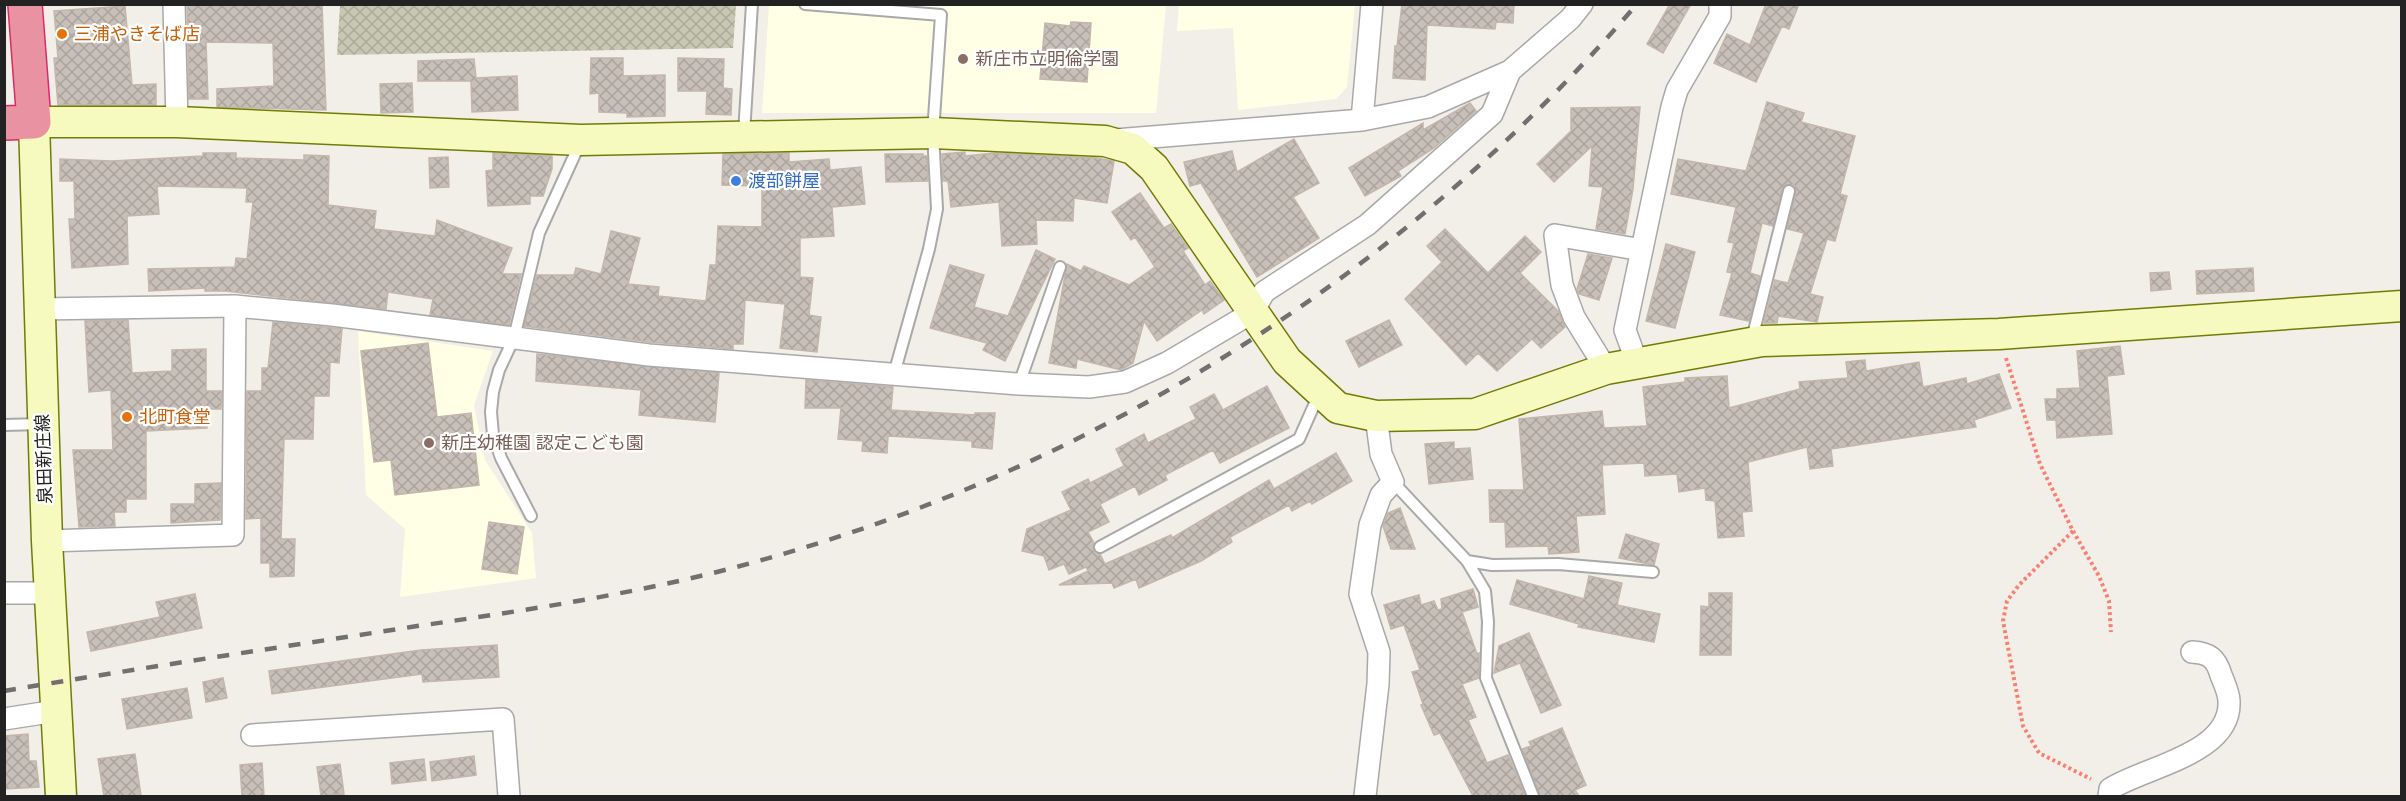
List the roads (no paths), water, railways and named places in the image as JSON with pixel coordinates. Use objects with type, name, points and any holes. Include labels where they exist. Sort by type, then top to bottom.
[{"type":"highway","points":[[19,123],[25,4]]},
{"type":"street","points":[[174,4],[177,122]]},
{"type":"street","points":[[1362,120],[1372,4]]},
{"type":"street","points":[[19,123],[177,122],[581,140],[933,133],[1106,141],[1362,120],[1428,107],[1510,71],[1570,19],[1582,4]]},
{"type":"street","points":[[1637,363],[1625,330],[1677,90],[1720,16],[1720,4]]},
{"type":"street","points":[[38,309],[235,306],[332,315],[650,355],[1019,384],[1089,387],[1125,382],[1167,363],[1253,312],[1264,292],[1367,225],[1492,114],[1510,71]]},
{"type":"street","name":"泉田新庄線","points":[[19,123],[38,309],[47,541],[61,796]]},
{"type":"street","points":[[1106,141],[1133,149],[1154,168],[1287,361],[1338,408],[1376,416],[1475,414],[1606,369],[1752,343],[1999,334],[2402,306]]},
{"type":"street","points":[[1606,369],[1574,317],[1562,285],[1555,236],[1642,250]]},
{"type":"street","points":[[47,541],[233,535],[235,306]]},
{"type":"street","points":[[1365,796],[1379,652],[1360,594],[1370,525],[1381,495],[1393,482],[1382,454],[1376,416]]},
{"type":"street","points":[[4,593],[50,593]]},
{"type":"street","points":[[2110,793],[2121,782],[2189,756],[2206,745],[2227,716],[2230,701],[2217,663],[2206,653],[2192,652]]},
{"type":"street","points":[[4,719],[56,711]]},
{"type":"street","points":[[252,735],[503,719],[509,796]]},
{"type":"lane","points":[[743,138],[752,4]]},
{"type":"lane","points":[[805,4],[941,15],[933,133],[938,209],[894,374]]},
{"type":"lane","points":[[531,516],[501,458],[493,435],[491,412],[499,370],[514,338],[539,232],[581,140]]},
{"type":"lane","points":[[1752,343],[1789,190]]},
{"type":"lane","points":[[1019,384],[1060,267]]},
{"type":"lane","points":[[1100,547],[1299,440],[1321,392]]},
{"type":"lane","points":[[4,425],[43,424]]},
{"type":"lane","points":[[1393,482],[1467,561],[1485,591],[1488,622],[1486,678],[1533,796]]},
{"type":"lane","points":[[1467,561],[1492,565],[1558,564],[1653,572]]},
{"type":"railway","points":[[4,691],[526,610],[641,589],[717,572],[849,533],[978,485],[1102,426],[1221,359],[1335,283],[1442,198],[1543,105],[1637,4]]},
{"type":"place","name":"三浦やきそば店","points":[[62,34]]},
{"type":"place","name":"新庄市立明倫学園","points":[[963,59]]},
{"type":"place","name":"渡部餅屋","points":[[736,181]]},
{"type":"place","name":"北町食堂","points":[[127,417]]},
{"type":"place","name":"新庄幼稚園 認定こども園","points":[[429,443]]}]
